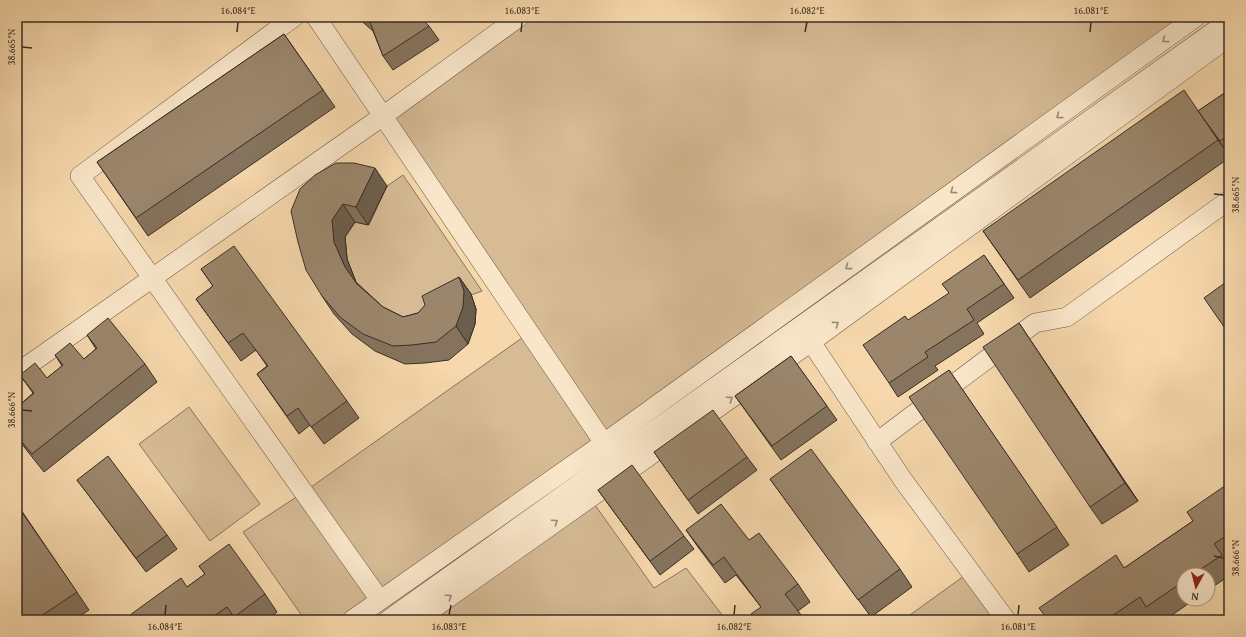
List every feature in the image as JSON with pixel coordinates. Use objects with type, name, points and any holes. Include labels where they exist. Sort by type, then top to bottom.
[{"type":"street","points":[[294,17],[80,176],[380,600]]},
{"type":"street","points":[[316,17],[604,443]]},
{"type":"street","points":[[17,373],[383,116],[519,17]]},
{"type":"street","points":[[352,620],[604,443],[1196,17]]},
{"type":"street","points":[[417,620],[811,342],[1224,27]]},
{"type":"street","points":[[388,620],[1224,27]]},
{"type":"street","points":[[877,442],[1035,322],[1067,317],[1229,200]]},
{"type":"street","points":[[811,342],[903,480],[1006,620]]},
{"type":"shaded area","points":[[519,17],[1172,17],[1170,36],[352,620],[305,620],[243,532],[304,492],[529,333],[383,116]]},
{"type":"shaded area","points":[[403,175],[482,291],[395,324],[357,285],[347,259],[345,237],[355,222],[369,225],[387,186]]},
{"type":"shaded area","points":[[189,407],[260,504],[210,541],[139,444]]},
{"type":"shaded area","points":[[590,498],[654,588],[686,568],[726,620],[417,620]]},
{"type":"shaded area","points":[[971,571],[1006,620],[903,620]]},
{"type":"building","points":[[363,17],[420,17],[429,26],[383,56],[370,22]]},
{"type":"building","points":[[284,34],[323,90],[136,218],[97,162]]},
{"type":"building","points":[[1184,90],[1218,140],[1018,280],[983,231]]},
{"type":"building","points":[[1229,90],[1229,135],[1220,141],[1198,111]]},
{"type":"building","points":[[336,163],[354,163],[375,168],[356,207],[343,204],[332,220],[334,242],[345,267],[357,284],[383,307],[403,317],[418,313],[425,305],[422,296],[459,277],[464,291],[463,307],[456,326],[436,342],[393,346],[363,334],[340,317],[322,296],[306,270],[291,211],[300,189],[315,175]]},
{"type":"building","points":[[234,246],[347,401],[311,427],[298,408],[287,416],[257,374],[268,366],[243,333],[228,343],[196,299],[213,286],[201,269]]},
{"type":"building","points":[[984,255],[1004,284],[967,309],[974,320],[925,352],[928,357],[889,383],[863,345],[905,316],[908,320],[949,293],[942,284]]},
{"type":"building","points":[[1229,280],[1229,334],[1204,298]]},
{"type":"building","points":[[108,318],[145,364],[32,454],[17,436],[17,397],[22,403],[34,393],[20,375],[35,363],[47,378],[63,365],[55,355],[70,343],[84,359],[97,348],[87,335]]},
{"type":"building","points":[[1019,323],[1125,483],[1090,507],[983,347]]},
{"type":"building","points":[[791,356],[827,406],[772,446],[735,396]]},
{"type":"building","points":[[949,370],[1057,527],[1017,554],[909,397]]},
{"type":"building","points":[[713,410],[747,457],[688,500],[654,452]]},
{"type":"building","points":[[811,449],[900,569],[858,600],[770,479]]},
{"type":"building","points":[[108,456],[167,535],[136,558],[77,480]]},
{"type":"building","points":[[632,465],[684,536],[650,561],[598,490]]},
{"type":"building","points":[[1229,483],[1229,534],[1214,544],[1222,555],[1204,567],[1176,567],[1176,586],[1146,607],[1140,597],[1106,620],[1048,620],[1039,608],[1116,555],[1124,568],[1193,521],[1187,512]]},
{"type":"building","points":[[721,504],[749,540],[759,533],[798,584],[785,594],[805,620],[755,620],[751,614],[761,607],[724,557],[713,565],[686,530]]},
{"type":"building","points":[[17,505],[77,592],[35,620],[23,620],[17,611]]},
{"type":"building","points":[[229,544],[265,594],[234,617],[227,607],[214,616],[217,620],[133,620],[130,615],[181,578],[187,587],[205,574],[199,566]]}]
